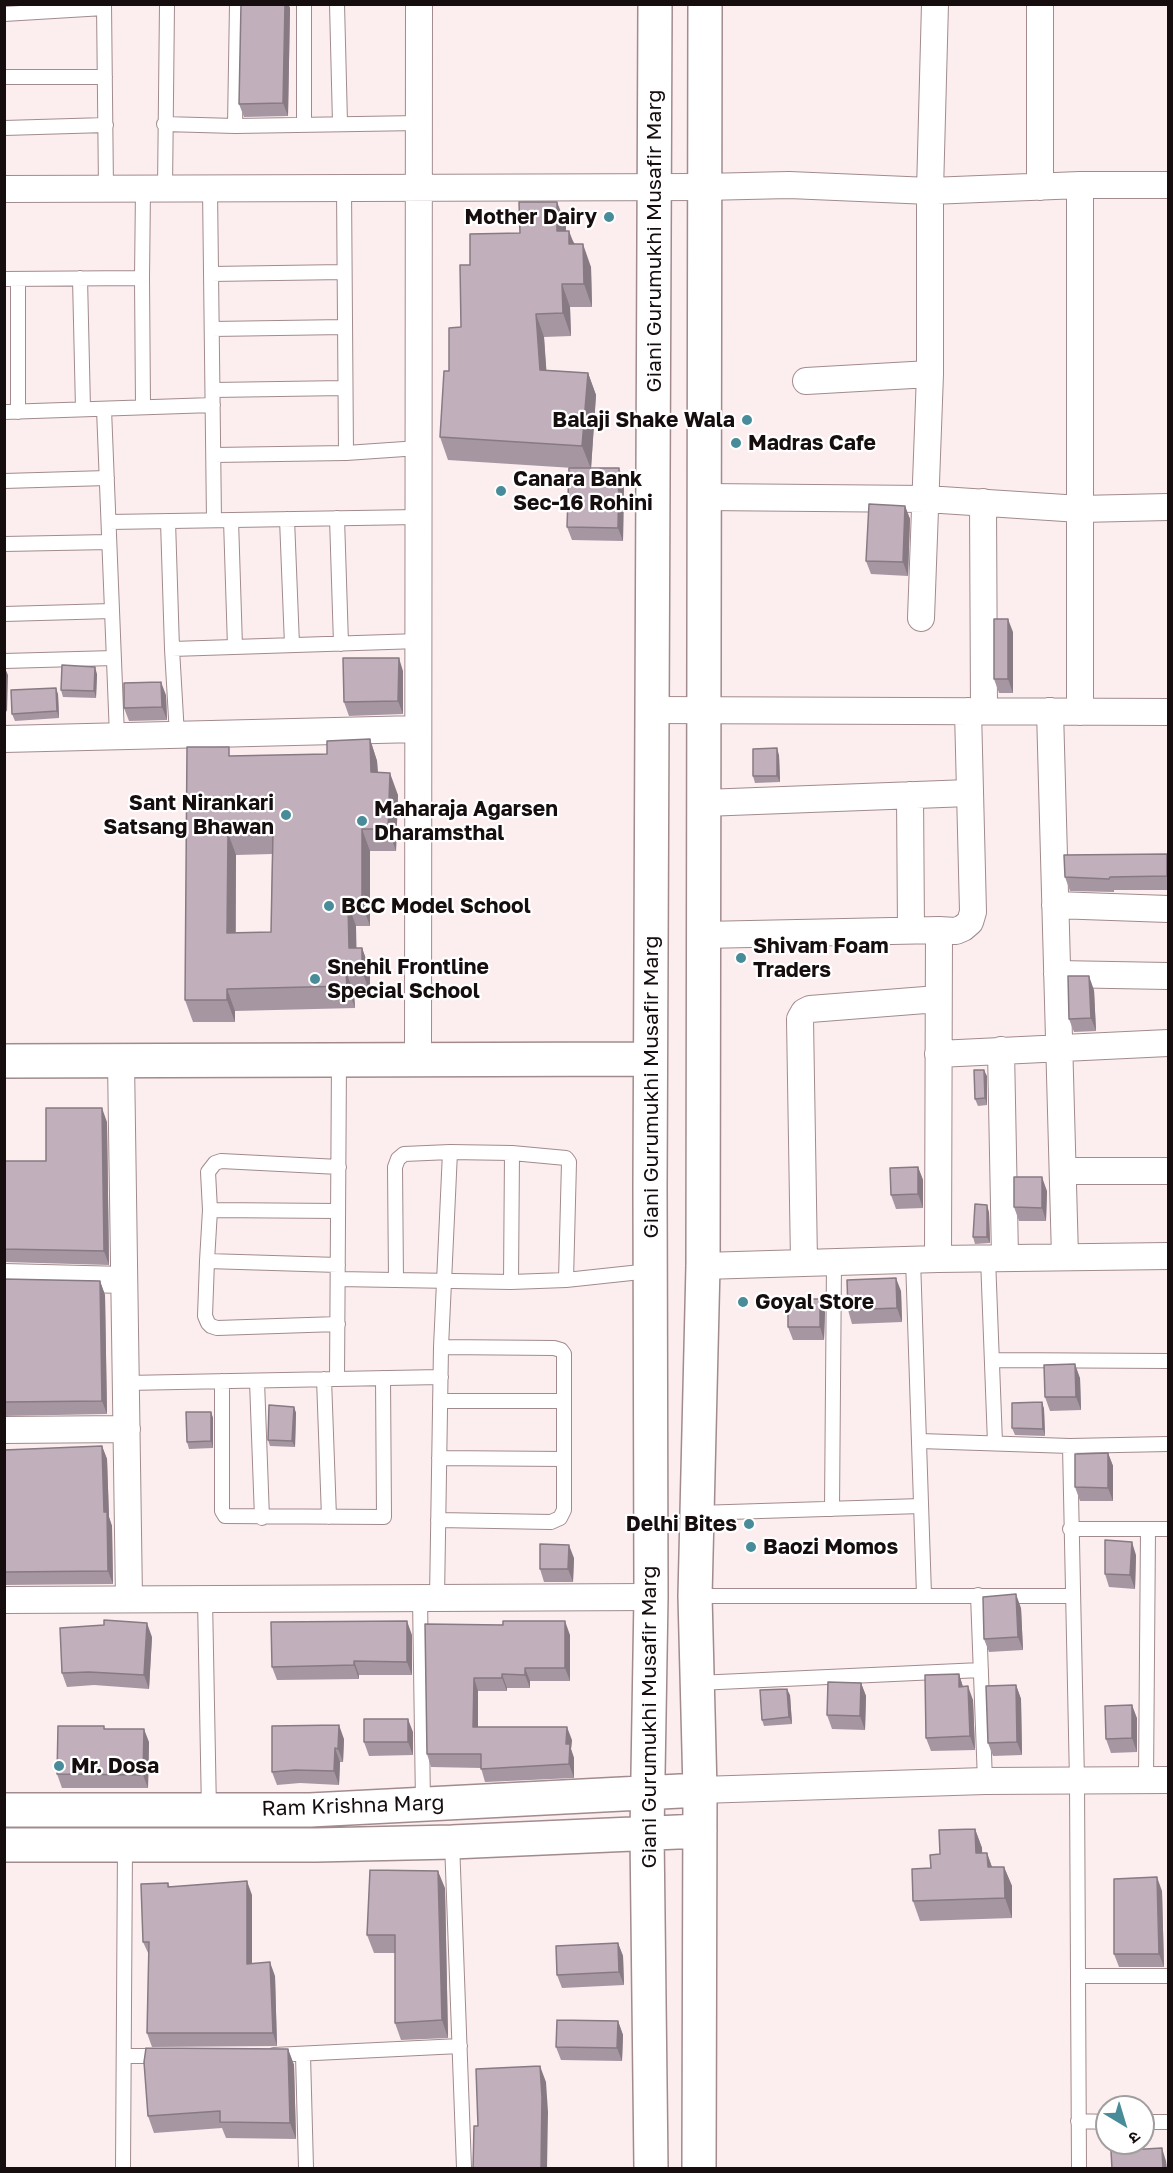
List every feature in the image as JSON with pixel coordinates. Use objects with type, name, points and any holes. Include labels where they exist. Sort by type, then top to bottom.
[{"type":"street","points":[[418,1060],[419,4]]},
{"type":"street","name":"Giani Gurumukhi Musafir Marg","points":[[651,2169],[647,1833],[651,1597],[650,1271],[655,4]]},
{"type":"street","points":[[699,2169],[700,1790],[695,1596],[703,1266],[705,4]]},
{"type":"street","points":[[921,618],[930,374],[930,191],[935,4]]},
{"type":"street","points":[[1040,4],[1040,187]]},
{"type":"street","points":[[4,189],[789,185],[930,191],[1080,185],[1168,185]]},
{"type":"street","points":[[1080,185],[1080,712]]},
{"type":"street","points":[[806,381],[930,374]]},
{"type":"street","points":[[704,497],[926,499],[1080,509],[1168,507]]},
{"type":"street","points":[[703,935],[956,931],[970,922],[974,912],[969,793],[976,711],[983,502]]},
{"type":"street","points":[[652,710],[1168,712]]},
{"type":"street","points":[[1050,711],[1065,1257]]},
{"type":"street","points":[[4,739],[418,729]]},
{"type":"street","points":[[704,803],[969,793]]},
{"type":"street","points":[[910,795],[911,930]]},
{"type":"street","points":[[1055,905],[1168,909]]},
{"type":"street","points":[[925,1259],[938,1054],[939,930]]},
{"type":"street","points":[[1057,974],[1168,976]]},
{"type":"street","points":[[804,1262],[800,1019],[804,1012],[810,1009],[939,999]]},
{"type":"street","points":[[938,1054],[1168,1043]]},
{"type":"street","points":[[996,1258],[1001,1050]]},
{"type":"street","points":[[4,1061],[651,1059]]},
{"type":"street","points":[[121,1060],[129,1599]]},
{"type":"street","points":[[1063,1171],[1168,1171]]},
{"type":"street","points":[[703,1266],[925,1259],[1168,1256]]},
{"type":"street","points":[[4,1277],[124,1280]]},
{"type":"street","points":[[4,1430],[127,1429]]},
{"type":"street","points":[[4,1600],[651,1597]]},
{"type":"street","points":[[700,1790],[985,1781],[1157,1780]]},
{"type":"street","name":"Ram Krishna Marg","points":[[4,1810],[310,1810],[700,1790]]},
{"type":"street","name":"Ram Krishna Marg","points":[[4,1845],[452,1842],[700,1831]]},
{"type":"lane","points":[[142,407],[142,278],[164,124],[167,4]]},
{"type":"lane","points":[[236,126],[237,4]]},
{"type":"lane","points":[[304,4],[304,123]]},
{"type":"lane","points":[[337,4],[340,123]]},
{"type":"lane","points":[[4,14],[104,6],[106,189]]},
{"type":"lane","points":[[4,77],[105,77]]},
{"type":"lane","points":[[164,124],[236,126],[304,123],[418,123]]},
{"type":"lane","points":[[4,128],[106,125]]},
{"type":"lane","points":[[344,188],[346,453]]},
{"type":"lane","points":[[210,189],[214,520]]},
{"type":"lane","points":[[211,274],[344,272]]},
{"type":"lane","points":[[80,278],[83,410]]},
{"type":"lane","points":[[142,278],[11,279],[11,412],[213,405]]},
{"type":"lane","points":[[212,329],[345,327]]},
{"type":"lane","points":[[213,390],[345,388]]},
{"type":"lane","points":[[105,409],[117,736]]},
{"type":"lane","points":[[214,455],[346,453],[418,448]]},
{"type":"lane","points":[[4,481],[107,478]]},
{"type":"lane","points":[[109,522],[418,517]]},
{"type":"lane","points":[[337,518],[341,644]]},
{"type":"lane","points":[[287,519],[292,645]]},
{"type":"lane","points":[[231,520],[235,647]]},
{"type":"lane","points":[[168,521],[177,735]]},
{"type":"lane","points":[[4,544],[109,542]]},
{"type":"lane","points":[[4,614],[112,611]]},
{"type":"lane","points":[[172,649],[418,641]]},
{"type":"lane","points":[[4,661],[114,658]]},
{"type":"lane","points":[[329,1517],[331,1379],[338,1324],[339,1060]]},
{"type":"lane","points":[[396,1280],[395,1167],[398,1159],[404,1155],[450,1152],[512,1153],[566,1158],[569,1162],[566,1280]]},
{"type":"lane","points":[[423,1804],[428,1598],[438,1520],[441,1347],[450,1152]]},
{"type":"lane","points":[[511,1282],[512,1153]]},
{"type":"lane","points":[[338,1324],[217,1328],[208,1323],[205,1316],[210,1210],[208,1172],[215,1162],[339,1167]]},
{"type":"lane","points":[[210,1210],[338,1211]]},
{"type":"lane","points":[[995,1443],[992,1360],[996,1258]]},
{"type":"lane","points":[[924,1595],[920,1441],[925,1259]]},
{"type":"lane","points":[[207,1261],[338,1272],[396,1280],[511,1282],[566,1280],[650,1271]]},
{"type":"lane","points":[[832,1509],[834,1262]]},
{"type":"lane","points":[[438,1520],[551,1522],[560,1518],[564,1510],[564,1354],[561,1350],[554,1348],[441,1347]]},
{"type":"lane","points":[[992,1360],[1168,1361]]},
{"type":"lane","points":[[126,1383],[441,1377]]},
{"type":"lane","points":[[222,1382],[222,1511],[228,1518],[384,1517],[383,1378]]},
{"type":"lane","points":[[257,1381],[262,1518]]},
{"type":"lane","points":[[440,1401],[563,1401]]},
{"type":"lane","points":[[920,1441],[1070,1446],[1168,1444]]},
{"type":"lane","points":[[1070,1446],[1077,1781],[1079,2169]]},
{"type":"lane","points":[[439,1458],[563,1459]]},
{"type":"lane","points":[[697,1513],[921,1506]]},
{"type":"lane","points":[[1070,1529],[1168,1529]]},
{"type":"lane","points":[[1148,1529],[1157,1780]]},
{"type":"lane","points":[[978,1595],[985,1781]]},
{"type":"lane","points":[[695,1596],[1072,1596]]},
{"type":"lane","points":[[205,1599],[209,1810]]},
{"type":"lane","points":[[697,1683],[981,1670]]},
{"type":"lane","points":[[452,1842],[464,2169]]},
{"type":"lane","points":[[123,2169],[124,1845]]},
{"type":"lane","points":[[1078,1976],[1168,1976]]},
{"type":"lane","points":[[255,2055],[303,2055],[460,2046]]},
{"type":"lane","points":[[303,2055],[306,2169]]},
{"type":"lane","points":[[124,2056],[172,2056]]},
{"type":"lane","points":[[1078,2121],[1095,2122]]},
{"type":"building","points":[[241,4],[285,4],[283,103],[239,104]]},
{"type":"building","points":[[519,202],[557,202],[557,231],[569,231],[569,244],[583,244],[584,284],[562,284],[563,313],[536,314],[540,370],[588,373],[582,446],[440,437],[444,371],[449,371],[449,328],[461,327],[460,265],[470,265],[470,234],[520,233]]},
{"type":"building","points":[[569,468],[619,468],[618,528],[567,527]]},
{"type":"building","points":[[869,504],[905,506],[903,562],[866,561]]},
{"type":"building","points":[[994,619],[1008,619],[1008,679],[994,679]]},
{"type":"building","points":[[343,658],[399,658],[398,701],[344,702]]},
{"type":"building","points":[[62,665],[95,667],[94,691],[61,690]]},
{"type":"building","points":[[161,682],[162,707],[124,708],[124,683]]},
{"type":"building","points":[[56,688],[57,711],[12,714],[11,690]]},
{"type":"building","points":[[370,739],[371,772],[390,773],[388,829],[362,829],[362,904],[348,904],[349,948],[362,948],[362,971],[346,972],[347,986],[227,989],[227,1000],[185,1000],[187,747],[229,747],[229,756],[327,754],[327,741]],"holes":[[[273,832],[271,932],[227,933],[228,833]]]},
{"type":"building","points":[[777,748],[777,776],[753,776],[753,749]]},
{"type":"building","points":[[1167,854],[1167,876],[1110,877],[1109,879],[1065,877],[1064,855]]},
{"type":"building","points":[[1068,976],[1089,976],[1091,1018],[1069,1019]]},
{"type":"building","points":[[974,1070],[984,1070],[985,1098],[975,1099]]},
{"type":"building","points":[[46,1108],[102,1108],[104,1251],[4,1249],[4,1161],[46,1161]]},
{"type":"building","points":[[918,1167],[918,1194],[891,1195],[890,1168]]},
{"type":"building","points":[[1014,1177],[1042,1177],[1042,1208],[1014,1207]]},
{"type":"building","points":[[975,1204],[987,1205],[987,1237],[973,1237]]},
{"type":"building","points":[[896,1278],[897,1308],[848,1310],[847,1280]]},
{"type":"building","points":[[4,1279],[100,1281],[102,1401],[4,1402]]},
{"type":"building","points":[[788,1299],[820,1299],[820,1327],[788,1327]]},
{"type":"building","points":[[1075,1364],[1076,1397],[1045,1397],[1044,1365]]},
{"type":"building","points":[[1042,1402],[1043,1429],[1012,1428],[1012,1403]]},
{"type":"building","points":[[269,1405],[294,1407],[292,1441],[268,1440]]},
{"type":"building","points":[[186,1412],[211,1412],[211,1441],[187,1442]]},
{"type":"building","points":[[102,1446],[104,1512],[107,1512],[108,1571],[4,1572],[4,1450]]},
{"type":"building","points":[[1108,1453],[1108,1488],[1075,1487],[1075,1454]]},
{"type":"building","points":[[1105,1540],[1132,1542],[1130,1575],[1105,1574]]},
{"type":"building","points":[[540,1544],[569,1545],[568,1569],[540,1569]]},
{"type":"building","points":[[1016,1594],[1018,1637],[984,1639],[983,1597]]},
{"type":"building","points":[[104,1620],[147,1623],[144,1675],[62,1673],[60,1628],[104,1625]]},
{"type":"building","points":[[407,1621],[407,1662],[354,1661],[354,1665],[272,1667],[271,1622]]},
{"type":"building","points":[[503,1621],[565,1621],[565,1668],[525,1668],[525,1675],[502,1674],[502,1678],[474,1678],[473,1727],[567,1727],[566,1744],[570,1744],[569,1764],[481,1769],[481,1754],[427,1754],[425,1624],[503,1625]]},
{"type":"building","points":[[959,1674],[959,1687],[968,1686],[970,1736],[926,1738],[925,1675]]},
{"type":"building","points":[[828,1682],[861,1683],[860,1716],[827,1715]]},
{"type":"building","points":[[1016,1685],[1017,1742],[988,1743],[986,1686]]},
{"type":"building","points":[[787,1689],[789,1717],[762,1720],[760,1690]]},
{"type":"building","points":[[1132,1705],[1132,1738],[1106,1739],[1105,1706]]},
{"type":"building","points":[[364,1719],[408,1719],[408,1742],[364,1742]]},
{"type":"building","points":[[339,1725],[334,1771],[272,1772],[272,1726]]},
{"type":"building","points":[[58,1726],[144,1729],[143,1775],[57,1774]]},
{"type":"building","points":[[975,1829],[976,1853],[987,1853],[988,1867],[1004,1867],[1005,1898],[913,1901],[912,1869],[931,1868],[930,1855],[940,1854],[939,1830]]},
{"type":"building","points":[[370,1870],[438,1871],[442,2020],[395,2023],[395,1935],[367,1935]]},
{"type":"building","points":[[1157,1877],[1159,1954],[1114,1954],[1114,1879]]},
{"type":"building","points":[[247,1881],[247,1964],[270,1962],[273,2033],[147,2033],[149,1942],[143,1942],[141,1884],[168,1883],[168,1887]]},
{"type":"building","points":[[618,1943],[619,1972],[557,1975],[556,1946]]},
{"type":"building","points":[[557,2020],[618,2021],[617,2048],[556,2047]]},
{"type":"building","points":[[146,2048],[288,2049],[290,2123],[220,2122],[220,2111],[148,2116],[144,2062]]},
{"type":"building","points":[[540,2066],[541,2169],[473,2169],[474,2126],[478,2126],[476,2069]]},
{"type":"building","points":[[1155,2148],[1162,2148],[1163,2169],[1112,2169],[1111,2155],[1155,2155]]},
{"type":"place","name":"Mother Dairy","points":[[609,217]]},
{"type":"place","name":"Balaji Shake Wala","points":[[747,420]]},
{"type":"place","name":"Madras Cafe","points":[[736,443]]},
{"type":"place","name":"Canara Bank Sec-16 Rohini","points":[[501,491]]},
{"type":"place","name":"Sant Nirankari Satsang Bhawan","points":[[286,815]]},
{"type":"place","name":"Maharaja Agarsen Dharamsthal","points":[[362,821]]},
{"type":"place","name":"BCC Model School","points":[[329,906]]},
{"type":"place","name":"Shivam Foam Traders","points":[[741,958]]},
{"type":"place","name":"Snehil Frontline Special School","points":[[315,979]]},
{"type":"place","name":"Goyal Store","points":[[743,1302]]},
{"type":"place","name":"Delhi Bites","points":[[749,1524]]},
{"type":"place","name":"Baozi Momos","points":[[751,1547]]},
{"type":"place","name":"Mr. Dosa","points":[[59,1766]]}]
